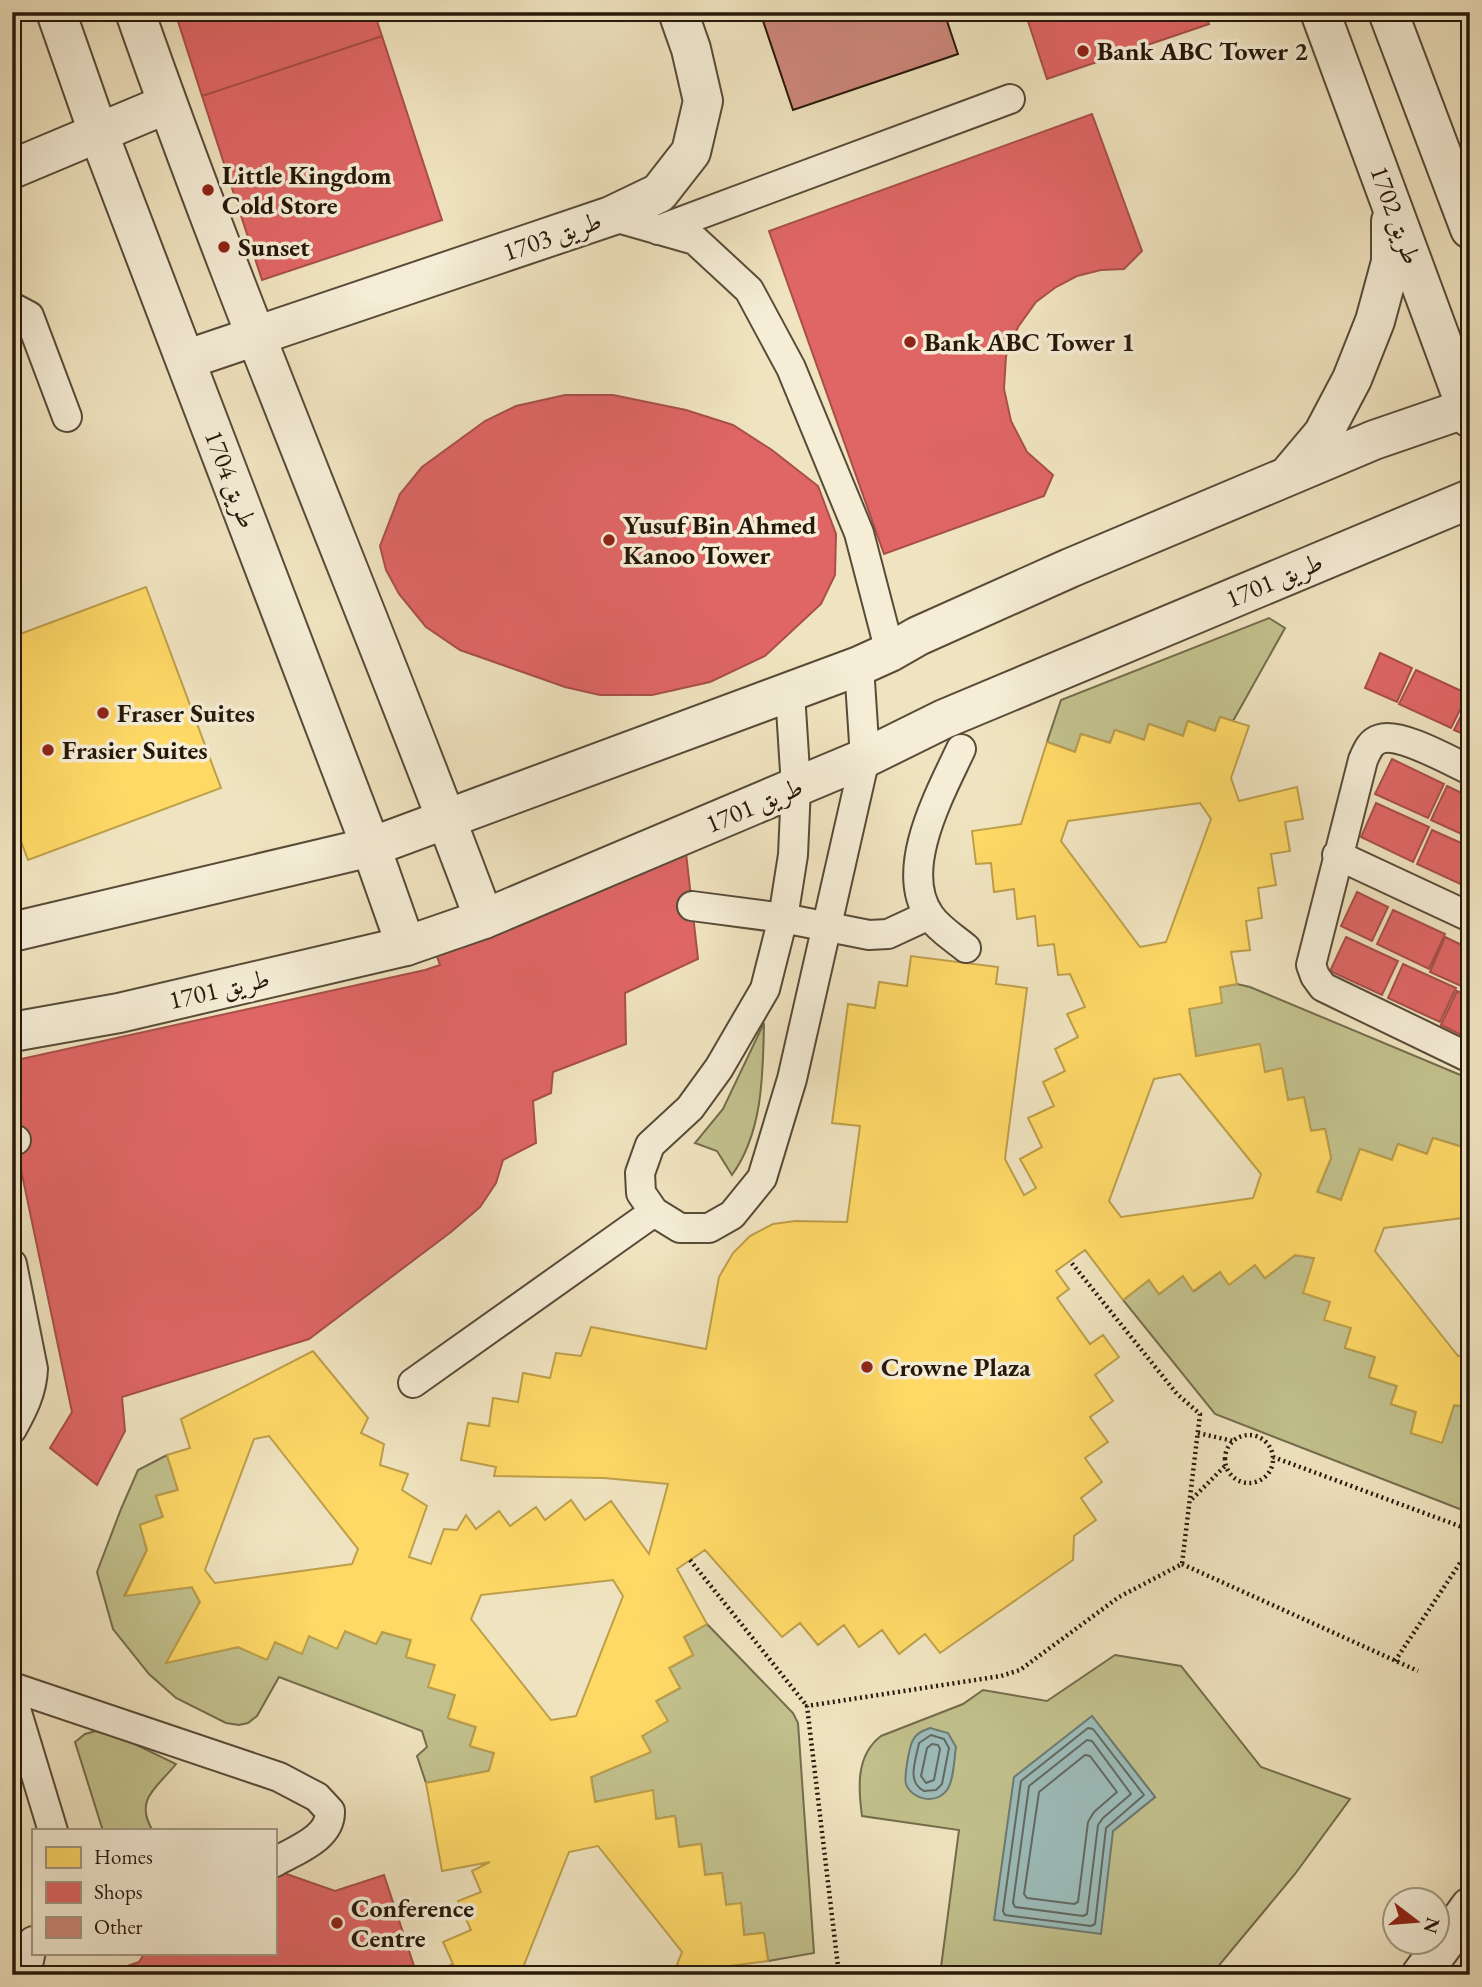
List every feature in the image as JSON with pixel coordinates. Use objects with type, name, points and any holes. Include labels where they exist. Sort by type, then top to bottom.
[{"type":"street","name":"طريق 1704","points":[[56,12],[98,132],[371,847],[406,946]]},
{"type":"street","points":[[135,12],[167,104],[484,919]]},
{"type":"street","name":"طريق 1703","points":[[185,360],[611,216],[659,193],[691,152],[703,101],[691,49],[678,12]]},
{"type":"street","name":"طريق 1702","points":[[1320,12],[1469,411]]},
{"type":"street","points":[[1388,12],[1470,229]]},
{"type":"street","points":[[12,169],[167,104]]},
{"type":"street","points":[[1287,477],[1323,434],[1352,379],[1376,321],[1391,262],[1391,202]]},
{"type":"street","points":[[12,932],[371,847],[447,820],[875,659],[918,636],[1070,568],[1374,440],[1469,411]]},
{"type":"street","name":"طريق 1701","points":[[12,1032],[119,1013],[406,946],[484,919],[796,788],[944,719],[1470,499]]},
{"type":"street","points":[[1421,1975],[1470,1907]]},
{"type":"lane","points":[[658,230],[1010,99]]},
{"type":"lane","points":[[611,216],[695,240],[749,290],[791,368],[859,533],[875,659],[864,758],[792,1079],[762,1178],[732,1215],[709,1228],[680,1228],[654,1212],[641,1193],[640,1173],[650,1145],[690,1108],[719,1068],[765,989],[783,918],[793,856],[796,788],[790,693]]},
{"type":"lane","points":[[12,307],[29,316],[67,417]]},
{"type":"lane","points":[[1470,769],[1397,738],[1378,740],[1370,746],[1363,760],[1337,855],[1311,965],[1323,987],[1332,993],[1470,1058]]},
{"type":"lane","points":[[961,749],[936,803],[923,841],[918,872],[922,901],[929,915],[966,948]]},
{"type":"lane","points":[[1337,855],[1470,917]]},
{"type":"lane","points":[[692,906],[783,918],[869,935],[888,934],[929,915]]},
{"type":"lane","points":[[413,1383],[654,1212]]},
{"type":"lane","points":[[12,1264],[33,1369],[33,1384],[29,1398],[12,1429]]},
{"type":"lane","points":[[12,1687],[279,1777],[310,1792],[330,1811],[327,1828],[309,1843],[276,1861]]},
{"type":"lane","points":[[12,1696],[52,1829]]},
{"type":"lane","points":[[26,1975],[32,1946]]},
{"type":"path","points":[[1070,1261],[1177,1394],[1200,1414],[1192,1499],[1182,1564]]},
{"type":"path","points":[[1198,1433],[1233,1441]]},
{"type":"path","points":[[1253,1435],[1263,1439],[1270,1447],[1273,1457],[1271,1469],[1263,1478],[1252,1482],[1241,1482],[1231,1475],[1226,1465],[1226,1452],[1233,1441],[1242,1436],[1253,1435]]},
{"type":"path","points":[[1273,1457],[1470,1530]]},
{"type":"path","points":[[1192,1499],[1226,1465]]},
{"type":"path","points":[[1395,1661],[1470,1548]]},
{"type":"path","points":[[690,1560],[807,1706],[839,1975]]},
{"type":"path","points":[[1182,1564],[1418,1671]]},
{"type":"path","points":[[807,1706],[1001,1676],[1020,1670],[1119,1597],[1182,1564]]},
{"type":"shaded area","points":[[1269,618],[1285,628],[1233,721],[1220,717],[1215,731],[1188,721],[1183,736],[1149,724],[1144,740],[1115,730],[1110,743],[1081,734],[1075,752],[1047,742],[1061,700]]},
{"type":"shaded area","points":[[1237,984],[1250,987],[1470,1079],[1470,1132],[1467,1132],[1462,1147],[1433,1138],[1427,1154],[1398,1144],[1392,1160],[1360,1149],[1341,1200],[1317,1192],[1331,1158],[1325,1129],[1311,1131],[1304,1098],[1288,1100],[1282,1069],[1265,1072],[1196,1056],[1189,1009],[1220,987]]},
{"type":"shaded area","points":[[764,1023],[762,1082],[755,1121],[750,1140],[732,1175],[717,1151],[695,1143],[723,1109]]},
{"type":"shaded area","points":[[1295,1255],[1314,1258],[1330,1302],[1351,1328],[1345,1348],[1375,1357],[1369,1377],[1397,1386],[1391,1404],[1416,1412],[1411,1433],[1442,1442],[1454,1405],[1470,1407],[1470,1513],[1215,1414],[1123,1300],[1149,1280],[1159,1294],[1183,1276],[1194,1291],[1220,1272],[1229,1284],[1255,1265],[1265,1278]]},
{"type":"shaded area","points":[[167,1455],[178,1490],[156,1496],[163,1517],[140,1525],[147,1550],[125,1595],[192,1587],[200,1602],[167,1662],[238,1647],[267,1659],[275,1642],[301,1653],[309,1636],[337,1648],[345,1631],[376,1644],[382,1632],[411,1640],[406,1657],[435,1665],[429,1687],[455,1695],[448,1718],[476,1727],[470,1746],[494,1753],[489,1771],[426,1783],[417,1756],[427,1747],[422,1731],[279,1677],[257,1716],[248,1723],[239,1725],[226,1723],[176,1698],[149,1674],[113,1629],[97,1572],[138,1470]]},
{"type":"shaded area","points":[[707,1624],[793,1713],[798,1723],[814,1953],[768,1961],[764,1933],[744,1935],[741,1904],[726,1905],[722,1873],[705,1875],[701,1844],[679,1847],[675,1816],[656,1819],[652,1791],[595,1802],[591,1777],[650,1752],[642,1736],[667,1721],[656,1701],[680,1688],[669,1668],[693,1655],[684,1637]]},
{"type":"shaded area","points":[[1115,1655],[1181,1666],[1261,1767],[1350,1799],[1295,1874],[1211,1975],[940,1975],[959,1830],[862,1816],[860,1783],[863,1762],[867,1752],[881,1736],[963,1704],[983,1690],[1047,1701]],"holes":[[[1092,1716],[1155,1797],[1113,1831]]]},
{"type":"shaded area","points":[[96,1731],[110,1732],[176,1764],[150,1794],[147,1802],[146,1810],[152,1829],[102,1829],[75,1742],[85,1734]]},
{"type":"water","points":[[1092,1716],[1155,1797],[1113,1831],[1101,1934],[994,1920],[1014,1777]]},
{"type":"water","points":[[930,1728],[948,1733],[956,1747],[947,1790],[937,1798],[925,1799],[913,1794],[909,1789],[906,1784],[906,1769],[913,1740]]},
{"type":"building: Homes","name":"Fraser Suites","points":[[146,587],[221,788],[28,860],[12,817],[12,637]]},
{"type":"building: Homes","name":"Crowne Plaza","points":[[1220,717],[1249,726],[1231,778],[1239,801],[1297,787],[1303,819],[1285,822],[1290,851],[1271,854],[1276,885],[1258,888],[1262,918],[1246,921],[1250,950],[1231,952],[1237,984],[1220,987],[1222,1003],[1189,1009],[1196,1056],[1260,1044],[1265,1072],[1282,1068],[1288,1100],[1304,1097],[1311,1131],[1325,1129],[1331,1158],[1317,1192],[1341,1200],[1360,1149],[1392,1160],[1398,1144],[1427,1154],[1433,1138],[1462,1147],[1467,1131],[1470,1132],[1470,1217],[1384,1228],[1375,1251],[1458,1356],[1470,1354],[1470,1407],[1454,1405],[1442,1443],[1411,1433],[1416,1412],[1391,1404],[1397,1386],[1369,1377],[1375,1357],[1345,1348],[1351,1328],[1324,1320],[1330,1302],[1303,1293],[1314,1258],[1295,1255],[1265,1278],[1255,1265],[1229,1285],[1220,1272],[1193,1291],[1183,1276],[1159,1294],[1149,1280],[1123,1300],[1085,1250],[1056,1271],[1069,1289],[1057,1298],[1090,1344],[1103,1335],[1119,1357],[1095,1375],[1113,1401],[1090,1417],[1108,1442],[1085,1458],[1102,1482],[1081,1498],[1096,1520],[1074,1536],[1073,1560],[940,1653],[925,1634],[899,1654],[882,1630],[859,1647],[844,1625],[818,1645],[800,1623],[782,1637],[705,1550],[677,1569],[707,1624],[684,1637],[693,1655],[669,1668],[680,1688],[656,1701],[668,1721],[642,1736],[651,1752],[591,1777],[595,1802],[653,1790],[656,1819],[675,1816],[679,1847],[701,1844],[705,1875],[722,1873],[726,1905],[741,1903],[744,1935],[764,1933],[768,1961],[722,1967],[729,1975],[673,1975],[682,1952],[598,1846],[569,1852],[520,1975],[428,1975],[453,1964],[443,1942],[471,1930],[458,1901],[481,1892],[472,1871],[490,1862],[442,1871],[426,1783],[489,1771],[494,1753],[470,1746],[476,1727],[448,1718],[455,1695],[428,1687],[435,1665],[406,1657],[411,1640],[382,1632],[376,1644],[345,1631],[337,1649],[309,1636],[302,1654],[275,1642],[267,1660],[238,1647],[166,1663],[200,1602],[192,1587],[125,1596],[147,1550],[140,1525],[163,1517],[156,1496],[178,1490],[167,1455],[190,1448],[181,1419],[313,1351],[368,1418],[361,1433],[384,1444],[380,1465],[408,1474],[402,1490],[427,1506],[409,1557],[431,1564],[444,1529],[457,1530],[466,1515],[476,1529],[499,1511],[510,1526],[536,1507],[545,1520],[571,1500],[585,1520],[611,1501],[649,1554],[668,1484],[604,1478],[494,1476],[496,1467],[461,1460],[468,1423],[489,1426],[493,1398],[518,1402],[523,1373],[550,1378],[556,1353],[581,1356],[591,1327],[706,1349],[719,1277],[733,1253],[750,1236],[773,1224],[795,1221],[847,1222],[860,1126],[832,1123],[848,1004],[875,1008],[879,982],[907,986],[911,956],[998,967],[996,984],[1027,988],[1005,1159],[1024,1195],[1036,1188],[1020,1159],[1042,1147],[1028,1118],[1054,1106],[1043,1082],[1065,1071],[1055,1049],[1078,1037],[1067,1014],[1085,1007],[1070,974],[1058,975],[1054,944],[1038,946],[1035,916],[1017,919],[1014,889],[994,892],[991,863],[976,864],[972,831],[1021,824],[1047,742],[1075,752],[1081,734],[1110,743],[1115,730],[1144,740],[1149,724],[1183,736],[1188,721],[1215,731]],"holes":[[[1200,803],[1211,819],[1166,942],[1140,947],[1061,841],[1068,821]],[[1180,1074],[1261,1174],[1253,1198],[1121,1217],[1109,1201],[1154,1079]],[[269,1436],[358,1549],[352,1564],[215,1583],[205,1570],[254,1439]],[[613,1580],[623,1596],[576,1716],[551,1720],[471,1619],[481,1595]]]},
{"type":"building: Shops","points":[[175,12],[374,12],[382,36],[202,96]]},
{"type":"building: Shops","name":"Bank ABC Tower 2","points":[[1025,12],[1205,12],[1209,24],[1047,79]]},
{"type":"building: Shops","points":[[382,36],[442,220],[262,280],[202,96]]},
{"type":"building: Shops","name":"Bank ABC Tower 1","points":[[1092,114],[1142,251],[1124,269],[1101,270],[1077,276],[1036,302],[1018,327],[1006,356],[1004,389],[1011,421],[1027,452],[1053,475],[1044,496],[884,554],[769,231]]},
{"type":"building: Shops","name":"Yusuf Bin Ahmed Kanoo Tower","points":[[565,395],[613,395],[686,410],[733,425],[772,450],[818,486],[836,534],[835,575],[821,604],[765,656],[710,682],[652,695],[600,695],[565,687],[460,650],[426,627],[399,594],[386,570],[380,546],[400,494],[422,467],[485,421],[516,406]]},
{"type":"building: Shops","points":[[1380,653],[1412,668],[1397,702],[1365,688]]},
{"type":"building: Shops","points":[[1416,670],[1468,694],[1451,728],[1399,704]]},
{"type":"building: Shops","points":[[1470,698],[1470,737],[1454,730]]},
{"type":"building: Shops","points":[[1392,759],[1444,784],[1428,818],[1375,794]]},
{"type":"building: Shops","points":[[1447,786],[1470,797],[1470,838],[1431,820]]},
{"type":"building: Shops","points":[[1376,803],[1429,827],[1413,862],[1361,837]]},
{"type":"building: Shops","points":[[1432,830],[1470,847],[1469,888],[1417,864]]},
{"type":"building: Shops","points":[[686,853],[698,959],[625,993],[626,1044],[553,1072],[551,1093],[533,1101],[536,1143],[503,1160],[496,1183],[480,1207],[309,1339],[122,1397],[125,1431],[97,1485],[50,1448],[72,1412],[12,1127],[12,1061],[425,970],[440,965],[435,951]]},
{"type":"building: Shops","points":[[1357,892],[1388,907],[1372,941],[1341,926]]},
{"type":"building: Shops","points":[[1393,910],[1445,934],[1429,969],[1377,944]]},
{"type":"building: Shops","points":[[1346,937],[1398,961],[1382,995],[1330,971]]},
{"type":"building: Shops","points":[[1445,937],[1470,949],[1470,990],[1430,972]]},
{"type":"building: Shops","points":[[1403,964],[1456,988],[1440,1022],[1388,998]]},
{"type":"building: Shops","points":[[1457,991],[1470,997],[1470,1039],[1441,1025]]},
{"type":"building: Shops","name":"Conference Centre","points":[[276,1870],[335,1891],[384,1875],[417,1975],[102,1975],[139,1962],[143,1955],[276,1955]]},
{"type":"building: Other","points":[[760,12],[944,12],[958,54],[793,110]]},
{"type":"place","name":"Bank ABC Tower 2","points":[[1083,51]]},
{"type":"place","name":"Little Kingdom Cold Store","points":[[208,190]]},
{"type":"place","name":"Sunset","points":[[224,247]]},
{"type":"place","name":"Bank ABC Tower 1","points":[[910,342]]},
{"type":"place","name":"Yusuf Bin Ahmed Kanoo Tower","points":[[609,540]]},
{"type":"place","name":"Fraser Suites","points":[[103,713]]},
{"type":"place","name":"Frasier Suites","points":[[48,750]]},
{"type":"place","name":"Crowne Plaza","points":[[867,1367]]},
{"type":"place","name":"Conference Centre","points":[[337,1923]]}]
